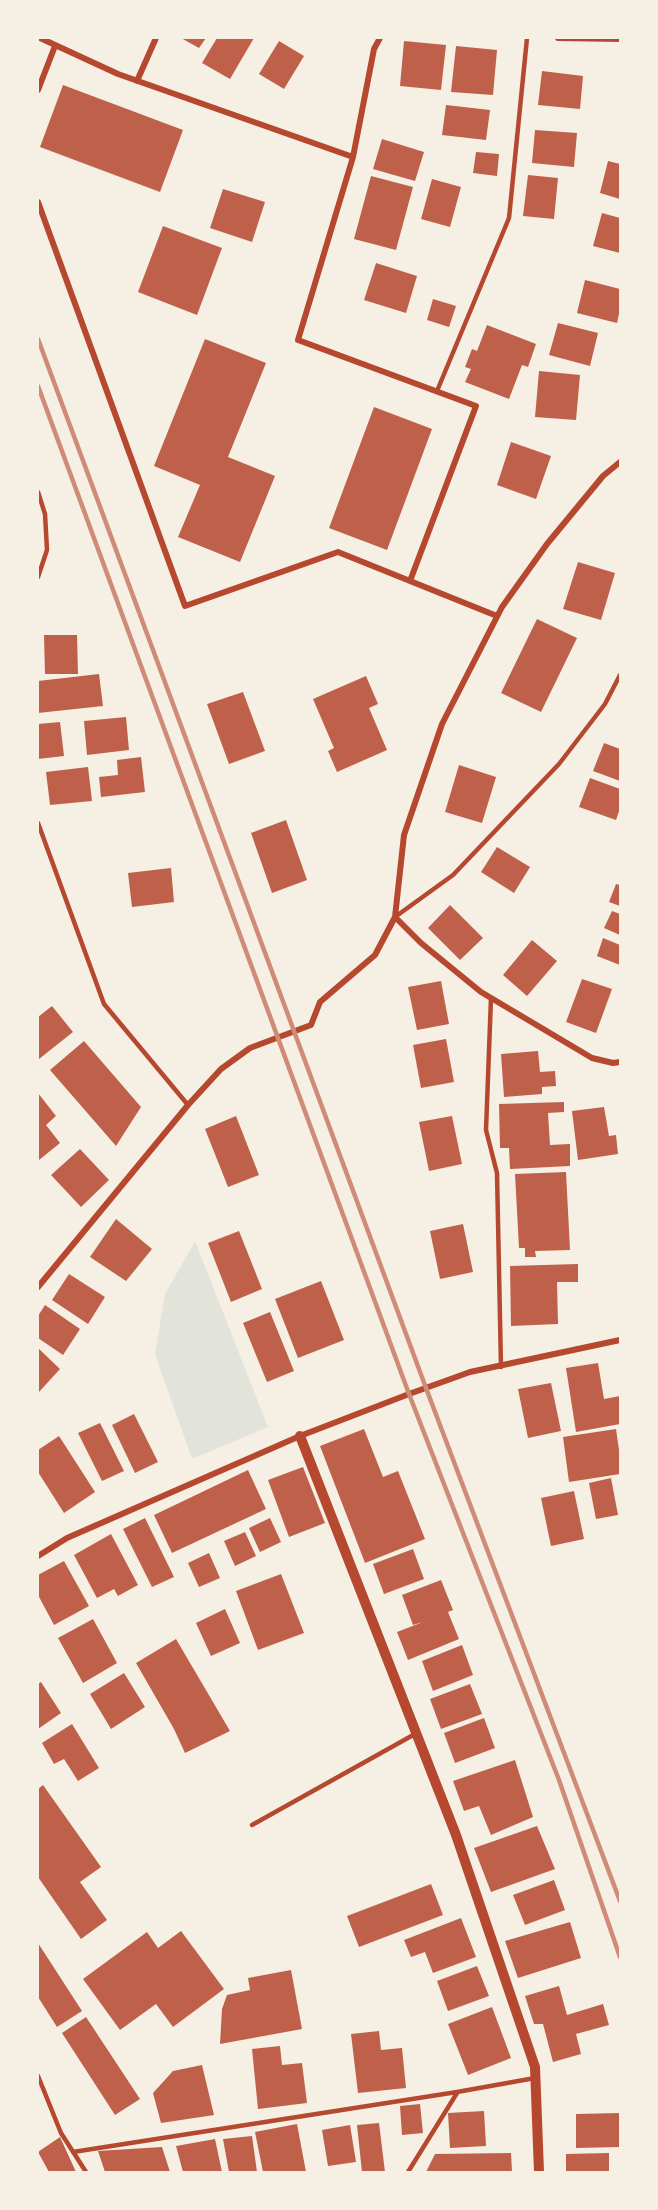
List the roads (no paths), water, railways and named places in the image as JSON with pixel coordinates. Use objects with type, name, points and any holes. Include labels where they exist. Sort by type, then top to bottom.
[{"type":"street","points":[[40,38],[137,81],[354,157]]},
{"type":"street","points":[[137,81],[156,38]]},
{"type":"street","points":[[380,38],[374,49],[354,157],[298,340],[476,406],[410,581]]},
{"type":"street","points":[[558,38],[621,39]]},
{"type":"street","points":[[38,90],[55,46]]},
{"type":"street","points":[[38,202],[185,606],[338,552],[497,616]]},
{"type":"street","points":[[38,1287],[188,1105],[221,1069],[250,1048],[311,1024],[320,1002],[375,955],[395,917],[404,835],[442,724],[502,607],[547,544],[603,476],[621,462]]},
{"type":"street","points":[[395,917],[421,943],[491,998],[592,1058],[613,1063],[621,1062]]},
{"type":"street","points":[[38,1556],[67,1538],[300,1436],[409,1394],[470,1372],[621,1340]]},
{"type":"street","points":[[300,1436],[456,1835],[535,2067],[539,2172]]},
{"type":"lane","points":[[437,391],[509,218],[527,38]]},
{"type":"lane","points":[[38,492],[45,514],[47,550],[38,577]]},
{"type":"lane","points":[[395,917],[453,875],[559,765],[605,704],[621,675]]},
{"type":"lane","points":[[38,823],[40,835],[104,1005],[188,1105]]},
{"type":"lane","points":[[491,998],[486,1130],[496,1173],[501,1367]]},
{"type":"lane","points":[[252,1825],[416,1733]]},
{"type":"lane","points":[[38,2076],[61,2133],[86,2172]]},
{"type":"lane","points":[[73,2152],[536,2078]]},
{"type":"lane","points":[[408,2172],[457,2092]]},
{"type":"railway","points":[[38,339],[426,1388],[620,1901]]},
{"type":"railway","points":[[38,386],[409,1394],[559,1780],[620,1957]]}]
